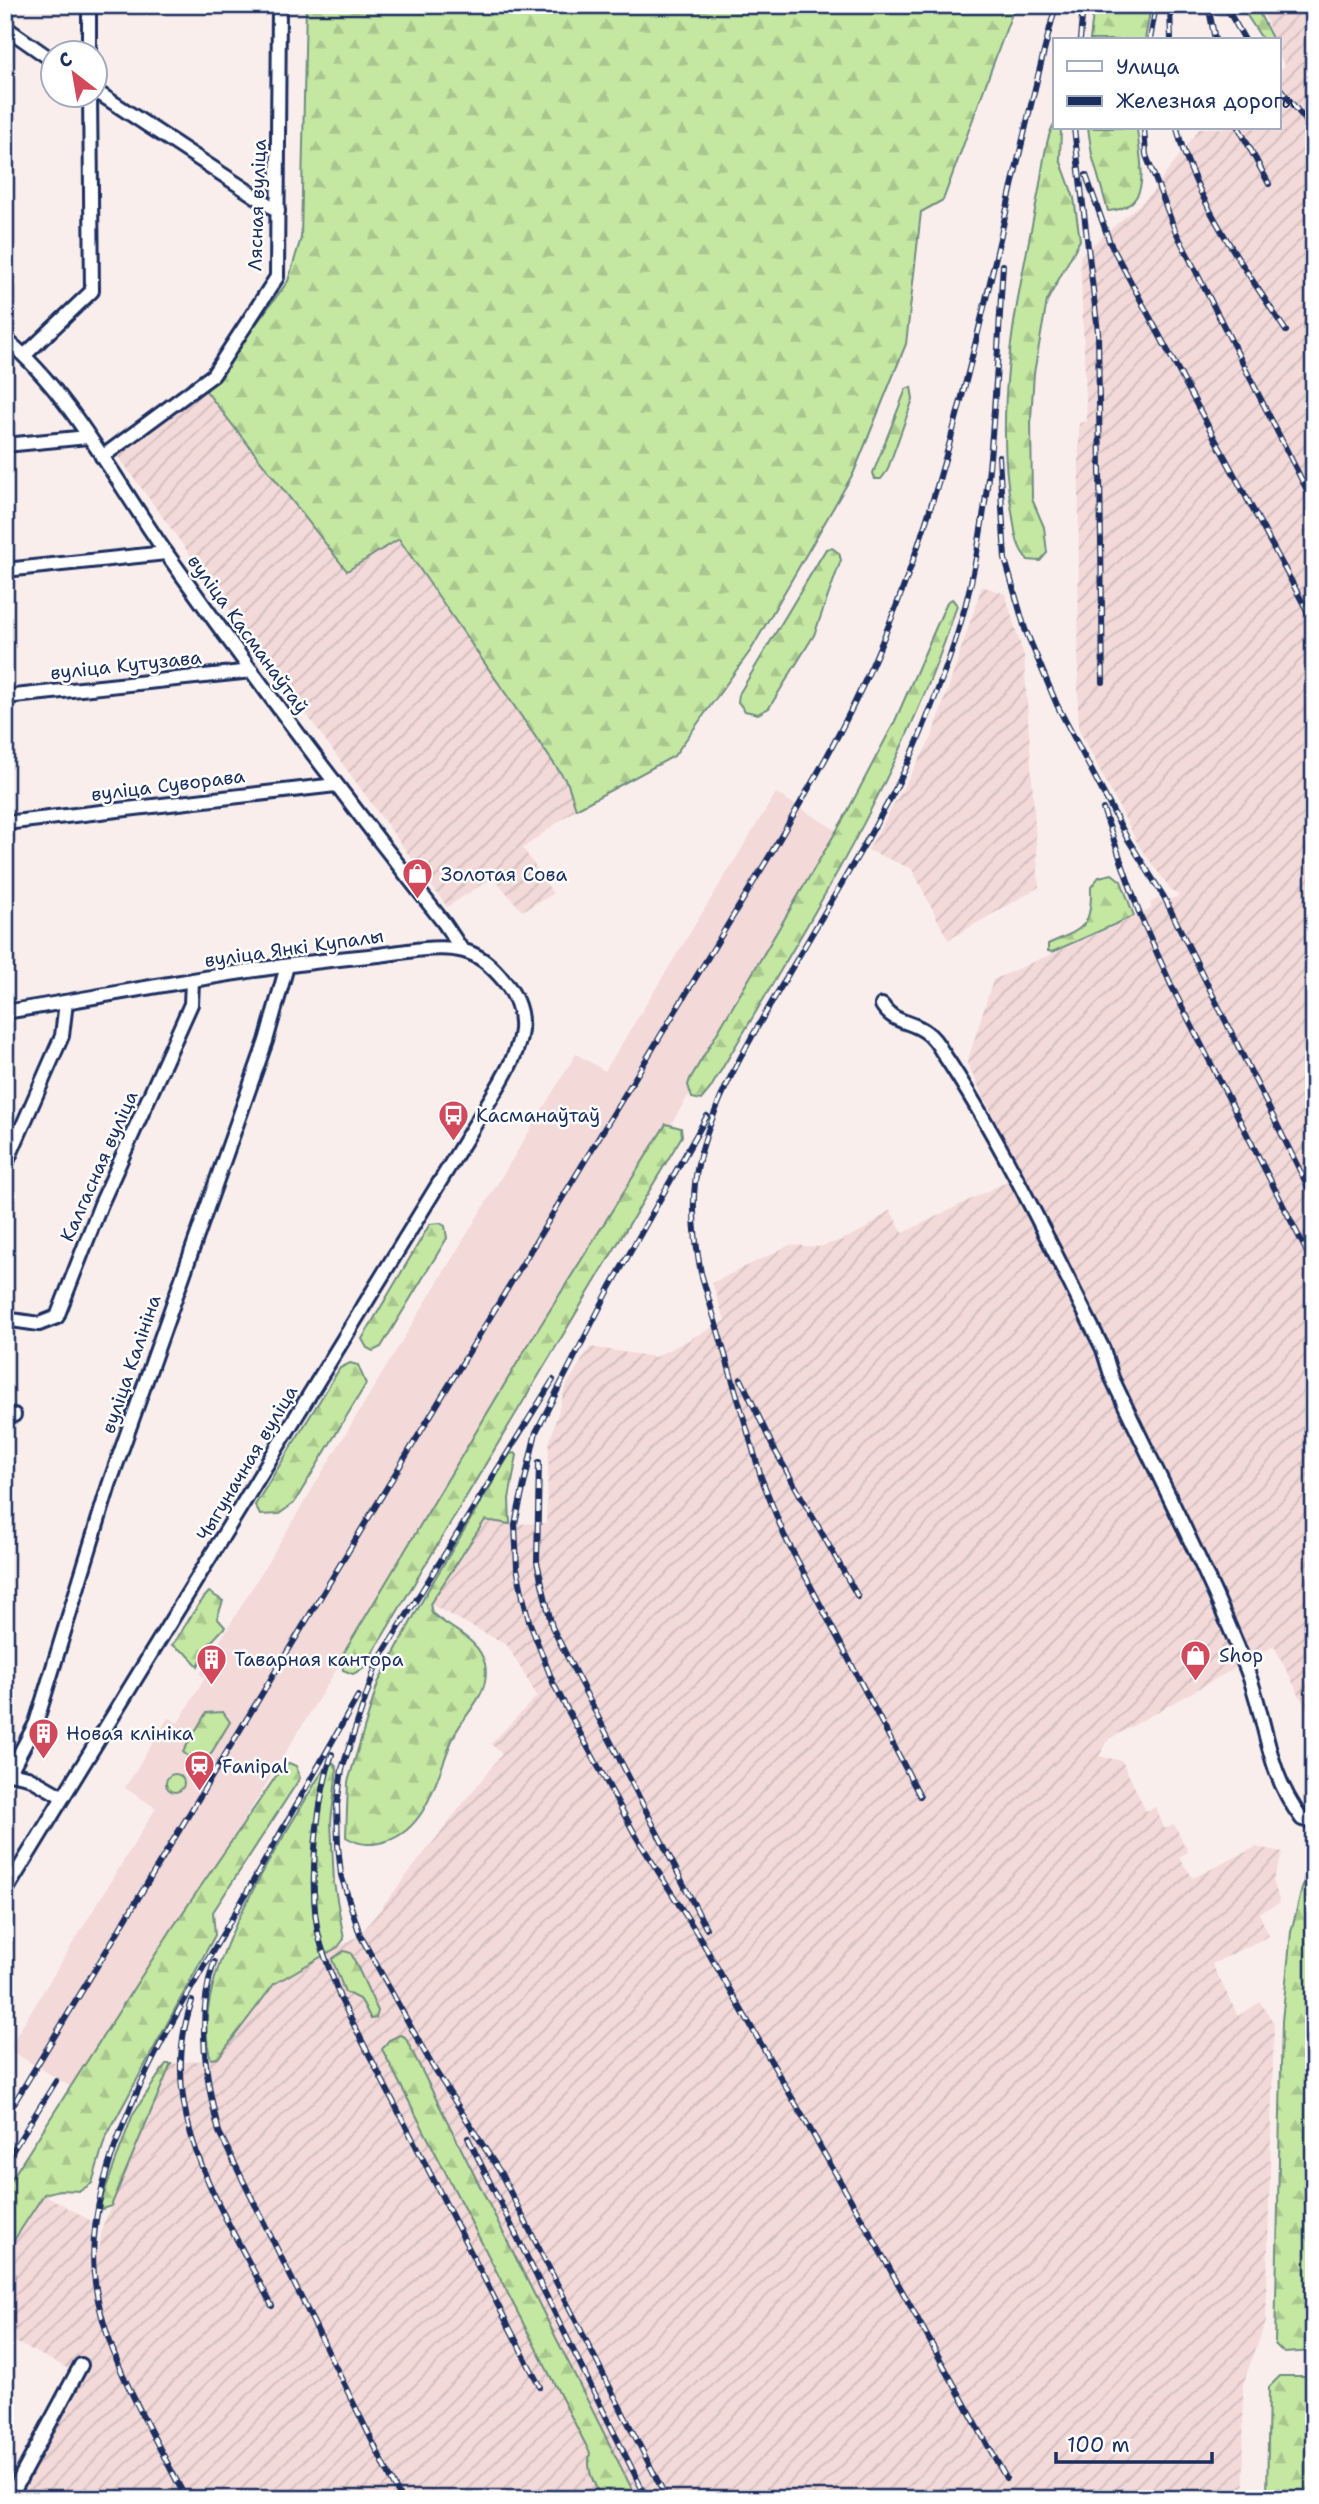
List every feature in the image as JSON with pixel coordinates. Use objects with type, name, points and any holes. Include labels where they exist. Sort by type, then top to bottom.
[{"type":"street","points":[[89,5],[89,38]]},
{"type":"street","name":"Лясная вуліца","points":[[102,457],[213,375],[276,276],[279,5]]},
{"type":"street","points":[[5,27],[38,50]]},
{"type":"street","points":[[108,99],[278,211]]},
{"type":"street","points":[[25,355],[92,291],[90,108]]},
{"type":"street","name":"вуліца Касманаўтаў","points":[[5,339],[25,355],[88,437],[166,553],[335,785],[444,923],[462,950]]},
{"type":"street","points":[[5,445],[88,437]]},
{"type":"street","points":[[5,570],[166,553]]},
{"type":"street","name":"вуліца Кутузава","points":[[5,697],[252,671]]},
{"type":"street","name":"вуліца Суворава","points":[[5,823],[335,785]]},
{"type":"street","name":"вуліца Янкі Купалы","points":[[5,1012],[287,966],[356,957],[462,950]]},
{"type":"street","name":"Чыгуначная вуліца","points":[[5,1892],[508,1070],[517,1050],[522,1023],[515,995],[489,964],[477,955],[462,950]]},
{"type":"street","name":"вуліца Калініна","points":[[8,1772],[36,1723],[109,1485],[265,1041],[287,966]]},
{"type":"street","name":"Калгасная вуліца","points":[[5,1319],[39,1325],[57,1317],[102,1204],[191,1004],[192,981]]},
{"type":"street","points":[[5,1166],[62,1036],[66,1002]]},
{"type":"street","points":[[882,1005],[896,1020],[926,1032],[941,1050],[980,1112],[1018,1182],[1103,1349],[1112,1378],[1248,1672],[1264,1738],[1286,1797],[1302,1819],[1314,1822]]},
{"type":"street","points":[[8,1772],[29,1777],[63,1797]]},
{"type":"street","points":[[9,2499],[81,2365]]},
{"type":"shaded area","points":[[1261,5],[1314,5],[1314,1724],[1274,1646],[1109,1739],[1099,1756],[1122,1761],[1146,1811],[1156,1807],[1164,1828],[1174,1824],[1188,1852],[1179,1857],[1193,1878],[1256,1847],[1283,1852],[1273,1880],[1280,1903],[1259,1913],[1269,1936],[1212,1964],[1238,2016],[1260,2002],[1274,2023],[1266,2321],[1243,2384],[1244,2499],[15,2499],[83,2376],[9,2339],[5,2343],[5,2254],[44,2194],[91,2221],[90,2249],[98,2250],[103,2225],[171,2064],[218,2058],[273,1984],[360,1935],[502,1754],[491,1744],[537,1696],[507,1645],[430,1604],[485,1520],[515,1524],[546,1523],[549,1444],[565,1388],[590,1347],[655,1357],[725,1321],[712,1283],[790,1245],[819,1247],[842,1240],[865,1229],[890,1210],[903,1233],[1022,1174],[967,1063],[993,980],[1140,915],[1152,908],[1150,903],[1159,898],[1162,903],[1179,896],[1172,891],[1139,846],[1078,728],[1079,423],[1087,421],[1080,256],[1150,195],[1199,130],[1280,130],[1280,70],[1285,66],[1280,58],[1280,38],[1272,38]]},
{"type":"shaded area","points":[[206,391],[347,570],[399,539],[463,629],[568,785],[576,809],[523,848],[553,894],[522,911],[493,877],[447,907],[118,456]]},
{"type":"shaded area","points":[[982,586],[1005,594],[1024,656],[1039,887],[948,940],[912,869],[868,850],[932,737]]},
{"type":"shaded area","points":[[776,793],[847,837],[78,2091],[8,2049],[156,1808],[125,1788],[168,1718],[178,1723],[205,1678],[200,1674],[576,1054],[605,1071]]},
{"type":"green space","points":[[306,5],[1015,5],[943,200],[921,212],[906,344],[854,472],[751,650],[674,756],[576,809],[568,784],[399,539],[347,571],[206,391],[288,281],[301,238]]},
{"type":"green space","points":[[1094,5],[1151,5],[1145,38],[1090,38]]},
{"type":"green space","points":[[1240,5],[1255,5],[1272,38],[1262,38]]},
{"type":"green space","points":[[1052,129],[1061,130],[1060,159],[1074,198],[1080,240],[1047,301],[1034,373],[1031,418],[1032,499],[1044,527],[1047,553],[1040,561],[1028,560],[1020,549],[1015,531],[1007,471],[1006,392],[1016,312],[1046,146]]},
{"type":"green space","points":[[1088,130],[1137,130],[1141,180],[1139,192],[1133,201],[1123,208],[1108,211],[1092,155]]},
{"type":"green space","points":[[911,387],[913,399],[887,471],[881,479],[875,479],[873,473],[906,389]]},
{"type":"green space","points":[[832,548],[839,553],[841,560],[814,635],[769,708],[758,714],[745,711],[738,702],[739,694],[826,549]]},
{"type":"green space","points":[[952,599],[957,605],[934,669],[879,793],[814,913],[710,1089],[701,1100],[692,1098],[688,1085],[690,1079],[844,818],[895,721],[947,602]]},
{"type":"green space","points":[[1112,874],[1121,881],[1134,916],[1052,952],[1048,951],[1048,944],[1083,925],[1090,911],[1091,887],[1099,877]]},
{"type":"green space","points":[[666,1124],[681,1128],[682,1136],[363,1669],[353,1674],[343,1670],[342,1656],[522,1355]]},
{"type":"green space","points":[[440,1223],[445,1226],[447,1238],[381,1347],[373,1351],[367,1348],[362,1339],[430,1224]]},
{"type":"green space","points":[[350,1363],[358,1365],[366,1384],[294,1503],[279,1514],[260,1515],[255,1505],[340,1368]]},
{"type":"green space","points":[[510,1454],[517,1455],[509,1499],[510,1524],[485,1520],[430,1604],[432,1613],[463,1635],[482,1655],[486,1675],[481,1693],[454,1736],[430,1797],[413,1824],[402,1834],[387,1841],[370,1844],[356,1842],[346,1837],[348,1782],[378,1683],[428,1590]]},
{"type":"green space","points":[[209,1592],[223,1601],[217,1618],[225,1627],[209,1644],[198,1666],[187,1654],[172,1645]]},
{"type":"green space","points":[[223,1712],[230,1722],[204,1765],[199,1765],[183,1752],[206,1713]]},
{"type":"green space","points":[[289,1763],[296,1766],[300,1778],[213,1912],[215,1935],[105,2139],[92,2183],[80,2191],[59,2190],[44,2194],[5,2254],[5,2189],[173,1927],[283,1766]]},
{"type":"green space","points":[[334,1763],[337,1769],[331,1822],[334,1883],[344,1939],[338,1947],[274,1984],[218,2058],[211,2059],[207,2027],[211,1992],[223,1954],[260,1877],[317,1780],[328,1764]]},
{"type":"green space","points":[[175,1774],[181,1777],[184,1783],[181,1789],[175,1792],[169,1789],[166,1783],[169,1777]]},
{"type":"green space","points":[[1314,1841],[1314,2351],[1284,2353],[1275,2344],[1282,2021],[1291,1932]]},
{"type":"green space","points":[[344,1951],[351,1953],[378,2011],[376,2018],[371,2019],[361,2000],[345,1992],[332,1959]]},
{"type":"green space","points":[[400,2035],[405,2037],[637,2499],[602,2499],[590,2471],[590,2453],[382,2049],[389,2040]]},
{"type":"green space","points":[[166,2064],[171,2064],[111,2206],[102,2209],[100,2204],[133,2114]]},
{"type":"green space","points":[[1280,2376],[1314,2376],[1314,2499],[1267,2499],[1269,2387]]},
{"type":"railway","points":[[5,2118],[770,855],[850,712],[905,583],[956,421],[1056,5]]},
{"type":"railway","points":[[1080,38],[1083,5]]},
{"type":"railway","points":[[1150,38],[1156,5]]},
{"type":"railway","points":[[1170,5],[1171,38]]},
{"type":"railway","points":[[1208,5],[1215,38]]},
{"type":"railway","points":[[1225,5],[1244,38]]},
{"type":"railway","points":[[1280,88],[1314,131]]},
{"type":"railway","points":[[1074,130],[1098,332],[1103,682]]},
{"type":"railway","points":[[1144,130],[1146,155],[1175,230],[1314,504]]},
{"type":"railway","points":[[1178,130],[1195,181],[1208,207],[1286,331]]},
{"type":"railway","points":[[1240,130],[1269,184]]},
{"type":"railway","points":[[1086,175],[1110,243],[1310,616]]},
{"type":"railway","points":[[920,1796],[784,1535],[761,1477],[701,1273],[694,1202],[699,1160],[714,1114],[734,1070],[895,790],[920,735],[949,659],[975,563],[990,464],[1003,265]]},
{"type":"railway","points":[[999,456],[1005,559],[1025,629],[1057,705],[1127,838],[1164,897],[1314,1199]]},
{"type":"railway","points":[[1103,809],[1140,915],[1172,987],[1314,1266]]},
{"type":"railway","points":[[707,1116],[610,1288],[536,1432],[515,1524],[517,1568],[523,1597],[529,1621],[554,1685],[637,1838],[700,1938],[871,2235],[1006,2478]]},
{"type":"railway","points":[[741,1379],[773,1447],[858,1597]]},
{"type":"railway","points":[[553,1380],[377,1663],[342,1769],[337,1805],[341,1875],[360,1935],[433,2067],[500,2172],[667,2499]]},
{"type":"railway","points":[[539,1462],[537,1562],[552,1627],[706,1928]]},
{"type":"railway","points":[[186,2499],[117,2362],[99,2304],[94,2274],[95,2230],[104,2183],[119,2135],[163,2040],[358,1696]]},
{"type":"railway","points":[[332,1754],[326,1774],[315,1847],[314,1897],[322,1948],[340,1998],[540,2387]]},
{"type":"railway","points":[[214,1962],[205,2004],[204,2047],[219,2132],[401,2499]]},
{"type":"railway","points":[[192,2001],[182,2042],[181,2083],[188,2122],[199,2160],[215,2197],[272,2306]]},
{"type":"railway","points":[[5,2163],[56,2081]]},
{"type":"railway","points":[[468,2138],[647,2499]]},
{"type":"place","name":"Золотая Сова","points":[[418,901]]},
{"type":"place","name":"Касманаўтаў","points":[[453,1142]]},
{"type":"place","name":"Shop","points":[[1196,1682]]},
{"type":"place","name":"Таварная кантора","points":[[211,1686]]},
{"type":"place","name":"Новая клініка","points":[[43,1760]]},
{"type":"place","name":"Fanipal","points":[[199,1793]]}]
